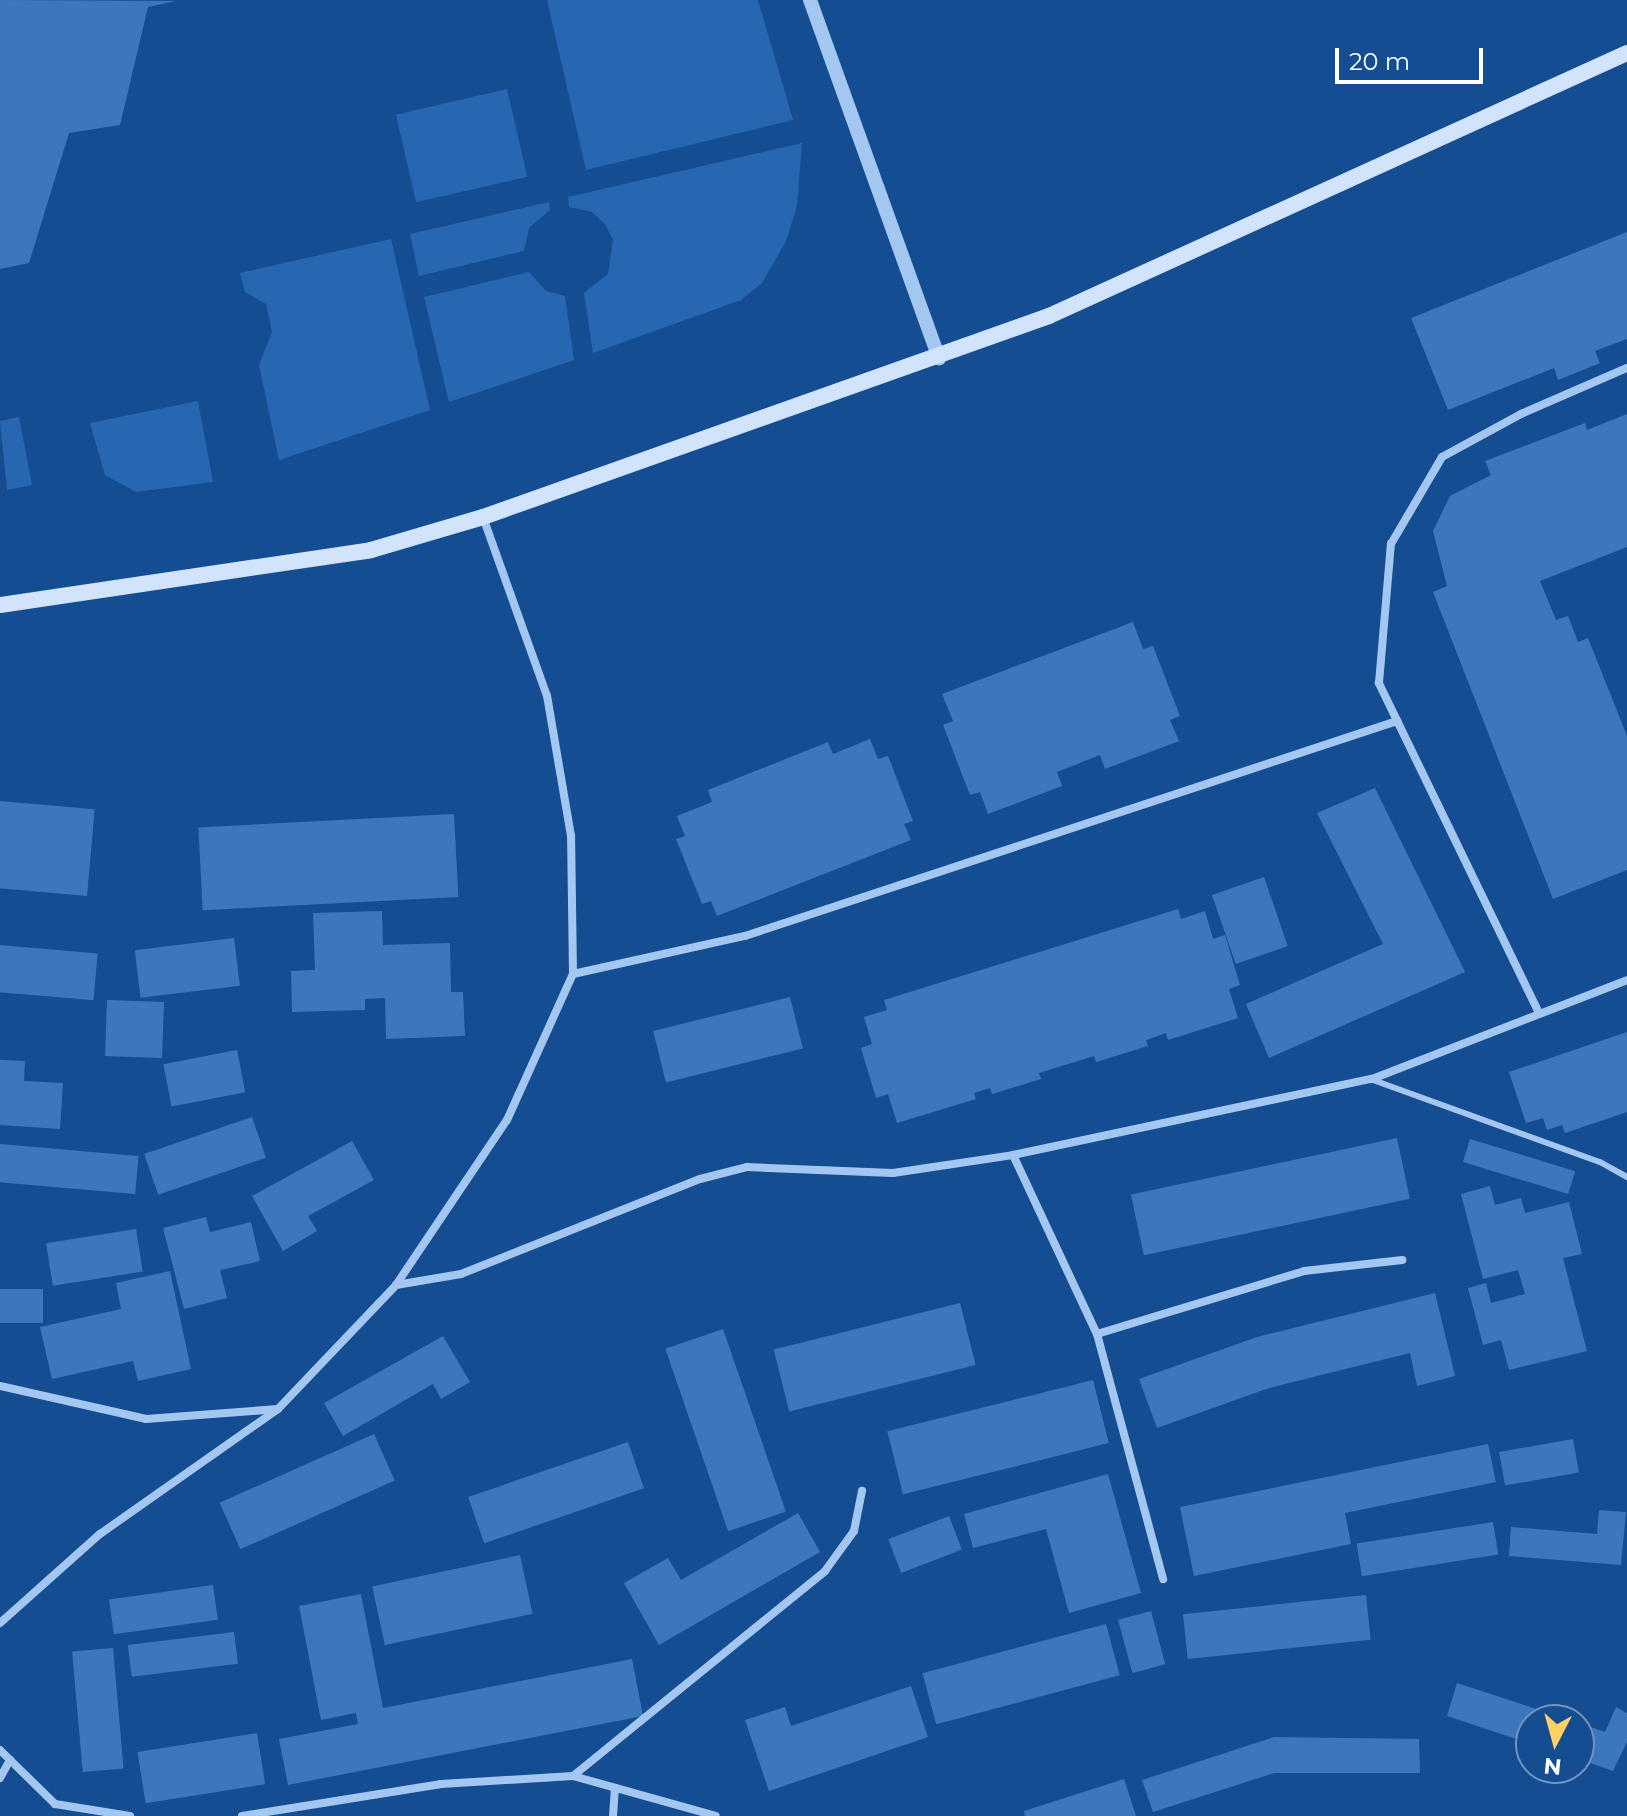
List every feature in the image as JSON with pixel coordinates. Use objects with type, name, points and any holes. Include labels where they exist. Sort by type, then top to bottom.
[{"type":"main road","points":[[0,605],[371,550],[483,517],[939,359],[1049,316],[1627,53]]},
{"type":"street","points":[[810,0],[939,359]]},
{"type":"street","points":[[1539,1013],[1379,683],[1391,544],[1442,457],[1521,414],[1627,368]]},
{"type":"street","points":[[0,1623],[100,1534],[278,1409],[396,1285],[507,1120],[573,974],[571,836],[547,696],[483,517]]},
{"type":"street","points":[[573,974],[745,936],[1397,721]]},
{"type":"street","points":[[396,1285],[461,1274],[700,1179],[747,1167],[893,1173],[1013,1155],[1372,1079],[1627,980]]},
{"type":"street","points":[[1013,1155],[1097,1334],[1163,1579]]},
{"type":"street","points":[[1097,1334],[1304,1271],[1402,1260]]},
{"type":"street","points":[[0,1386],[146,1419],[278,1409]]},
{"type":"street","points":[[573,1776],[825,1571],[854,1531],[862,1491]]},
{"type":"street","points":[[0,1750],[55,1804],[130,1816]]},
{"type":"street","points":[[0,1778],[10,1760]]},
{"type":"street","points":[[242,1816],[441,1784],[573,1776],[716,1816]]},
{"type":"street","points":[[613,1816],[615,1788]]},
{"type":"lane","points":[[1372,1079],[1600,1162],[1627,1177]]},
{"type":"shaded area","points":[[547,0],[758,0],[793,120],[586,170]]},
{"type":"shaded area","points":[[507,89],[527,177],[416,202],[396,115]]},
{"type":"shaded area","points":[[802,143],[797,206],[786,241],[762,283],[741,300],[593,353],[584,293],[608,274],[613,240],[605,224],[592,212],[569,207],[568,197]]},
{"type":"shaded area","points":[[549,202],[550,210],[529,228],[524,251],[419,276],[410,234]]},
{"type":"shaded area","points":[[391,239],[430,410],[279,460],[259,365],[272,332],[266,304],[245,292],[240,273]]},
{"type":"shaded area","points":[[529,272],[546,291],[565,296],[574,360],[449,402],[424,297]]},
{"type":"shaded area","points":[[198,401],[213,482],[136,492],[105,475],[90,423]]},
{"type":"shaded area","points":[[19,417],[32,485],[7,490],[0,421]]},
{"type":"building","points":[[0,0],[176,1],[148,7],[120,125],[69,133],[29,263],[0,269]]},
{"type":"building","points":[[1627,232],[1627,339],[1595,351],[1600,363],[1558,380],[1554,368],[1448,410],[1411,318]]},
{"type":"building","points":[[1627,414],[1627,547],[1540,581],[1556,620],[1568,616],[1578,642],[1588,638],[1627,736],[1627,870],[1553,899],[1433,592],[1447,586],[1433,531],[1450,496],[1491,475],[1485,461],[1585,423],[1587,430]]},
{"type":"building","points":[[1133,622],[1143,649],[1153,646],[1180,716],[1170,720],[1179,741],[1105,769],[1100,755],[1057,772],[1062,786],[988,814],[980,792],[970,795],[943,725],[953,721],[942,694]]},
{"type":"building","points":[[870,739],[878,759],[888,756],[913,821],[904,824],[911,840],[717,916],[711,901],[702,904],[676,839],[685,836],[677,816],[712,802],[708,790],[828,742],[833,754]]},
{"type":"building","points":[[1375,788],[1465,972],[1269,1058],[1246,1004],[1383,944],[1317,813]]},
{"type":"building","points":[[0,801],[95,809],[87,896],[0,888]]},
{"type":"building","points":[[454,814],[458,897],[203,910],[198,827]]},
{"type":"building","points":[[1264,877],[1288,946],[1236,964],[1212,895]]},
{"type":"building","points":[[1178,909],[1181,919],[1205,911],[1213,939],[1225,935],[1240,985],[1229,989],[1238,1018],[1168,1040],[1166,1033],[1146,1040],[1148,1046],[1096,1062],[1094,1056],[1039,1073],[1041,1079],[992,1094],[990,1088],[974,1093],[976,1099],[897,1123],[888,1094],[876,1098],[861,1048],[872,1044],[864,1017],[887,1010],[884,1000]]},
{"type":"building","points":[[382,911],[383,945],[450,943],[451,992],[463,992],[465,1036],[386,1039],[385,998],[365,999],[365,1010],[292,1012],[291,971],[315,970],[313,913]]},
{"type":"building","points":[[234,938],[240,986],[141,998],[135,950]]},
{"type":"building","points":[[0,945],[98,954],[94,1000],[0,992]]},
{"type":"building","points":[[790,997],[803,1048],[666,1083],[653,1031]]},
{"type":"building","points":[[107,1000],[164,1002],[162,1058],[105,1056]]},
{"type":"building","points":[[1627,1032],[1627,1112],[1565,1133],[1562,1125],[1547,1130],[1543,1118],[1526,1123],[1509,1072]]},
{"type":"building","points":[[237,1050],[245,1092],[172,1107],[163,1064]]},
{"type":"building","points":[[0,1060],[25,1061],[24,1081],[63,1083],[60,1129],[0,1125]]},
{"type":"building","points":[[252,1117],[266,1158],[158,1195],[144,1154]]},
{"type":"building","points":[[1397,1138],[1410,1199],[1144,1255],[1131,1195]]},
{"type":"building","points":[[1470,1139],[1575,1171],[1568,1194],[1463,1162]]},
{"type":"building","points":[[352,1141],[374,1180],[308,1216],[317,1231],[283,1251],[252,1196]]},
{"type":"building","points":[[0,1144],[138,1156],[135,1194],[0,1182]]},
{"type":"building","points":[[1490,1186],[1495,1205],[1521,1198],[1525,1213],[1569,1202],[1582,1254],[1563,1258],[1587,1351],[1509,1370],[1501,1340],[1483,1345],[1468,1288],[1486,1283],[1491,1303],[1525,1294],[1518,1270],[1483,1279],[1461,1194]]},
{"type":"building","points":[[206,1217],[210,1232],[251,1222],[260,1261],[220,1270],[227,1298],[184,1309],[163,1228]]},
{"type":"building","points":[[136,1229],[143,1271],[53,1286],[46,1243]]},
{"type":"building","points":[[170,1271],[191,1369],[138,1381],[133,1361],[52,1379],[40,1327],[121,1309],[116,1283]]},
{"type":"building","points":[[0,1289],[43,1289],[43,1323],[0,1323]]},
{"type":"building","points":[[1435,1293],[1455,1376],[1417,1386],[1410,1353],[1269,1388],[1157,1428],[1139,1379],[1257,1337]]},
{"type":"building","points":[[960,1303],[975,1365],[789,1412],[774,1349]]},
{"type":"building","points":[[723,1329],[786,1511],[728,1531],[665,1349]]},
{"type":"building","points":[[443,1336],[470,1382],[441,1399],[433,1384],[343,1436],[324,1403]]},
{"type":"building","points":[[1093,1380],[1109,1443],[903,1494],[887,1431]]},
{"type":"building","points":[[374,1434],[395,1481],[240,1549],[220,1503]]},
{"type":"building","points":[[1573,1439],[1579,1472],[1505,1486],[1499,1452]]},
{"type":"building","points":[[628,1442],[644,1488],[484,1543],[468,1497]]},
{"type":"building","points":[[1488,1444],[1496,1482],[1345,1513],[1351,1544],[1194,1576],[1180,1507]]},
{"type":"building","points":[[1108,1474],[1141,1593],[1069,1613],[1046,1529],[973,1548],[964,1514]]},
{"type":"building","points":[[1599,1510],[1626,1512],[1621,1565],[1509,1556],[1511,1527],[1597,1534]]},
{"type":"building","points":[[798,1513],[820,1552],[659,1645],[624,1583],[668,1558],[681,1580]]},
{"type":"building","points":[[949,1516],[962,1550],[901,1573],[888,1539]]},
{"type":"building","points":[[1493,1522],[1498,1555],[1362,1576],[1357,1544]]},
{"type":"building","points":[[520,1555],[532,1614],[385,1645],[372,1586]]},
{"type":"building","points":[[213,1585],[218,1620],[114,1634],[109,1600]]},
{"type":"building","points":[[361,1594],[383,1708],[632,1659],[643,1716],[288,1785],[279,1739],[358,1724],[356,1713],[321,1720],[299,1606]]},
{"type":"building","points":[[1366,1595],[1371,1640],[1188,1659],[1183,1614]]},
{"type":"building","points":[[1151,1611],[1165,1664],[1132,1673],[1118,1620]]},
{"type":"building","points":[[1106,1624],[1120,1675],[936,1724],[922,1673]]},
{"type":"building","points":[[234,1632],[238,1664],[132,1677],[128,1645]]},
{"type":"building","points":[[113,1648],[124,1769],[83,1772],[72,1652]]},
{"type":"building","points":[[1457,1683],[1521,1704],[1515,1704],[1515,1739],[1447,1716]]},
{"type":"building","points":[[911,1686],[928,1737],[769,1791],[745,1720],[785,1707],[791,1726]]},
{"type":"building","points":[[1616,1707],[1627,1713],[1627,1742],[1613,1771],[1595,1765],[1595,1729],[1605,1732]]},
{"type":"building","points":[[257,1733],[265,1784],[146,1803],[137,1752]]},
{"type":"building","points":[[1274,1737],[1419,1739],[1420,1773],[1274,1773],[1153,1812],[1142,1780]]},
{"type":"building","points":[[1124,1779],[1136,1816],[1025,1816],[1024,1811]]}]
